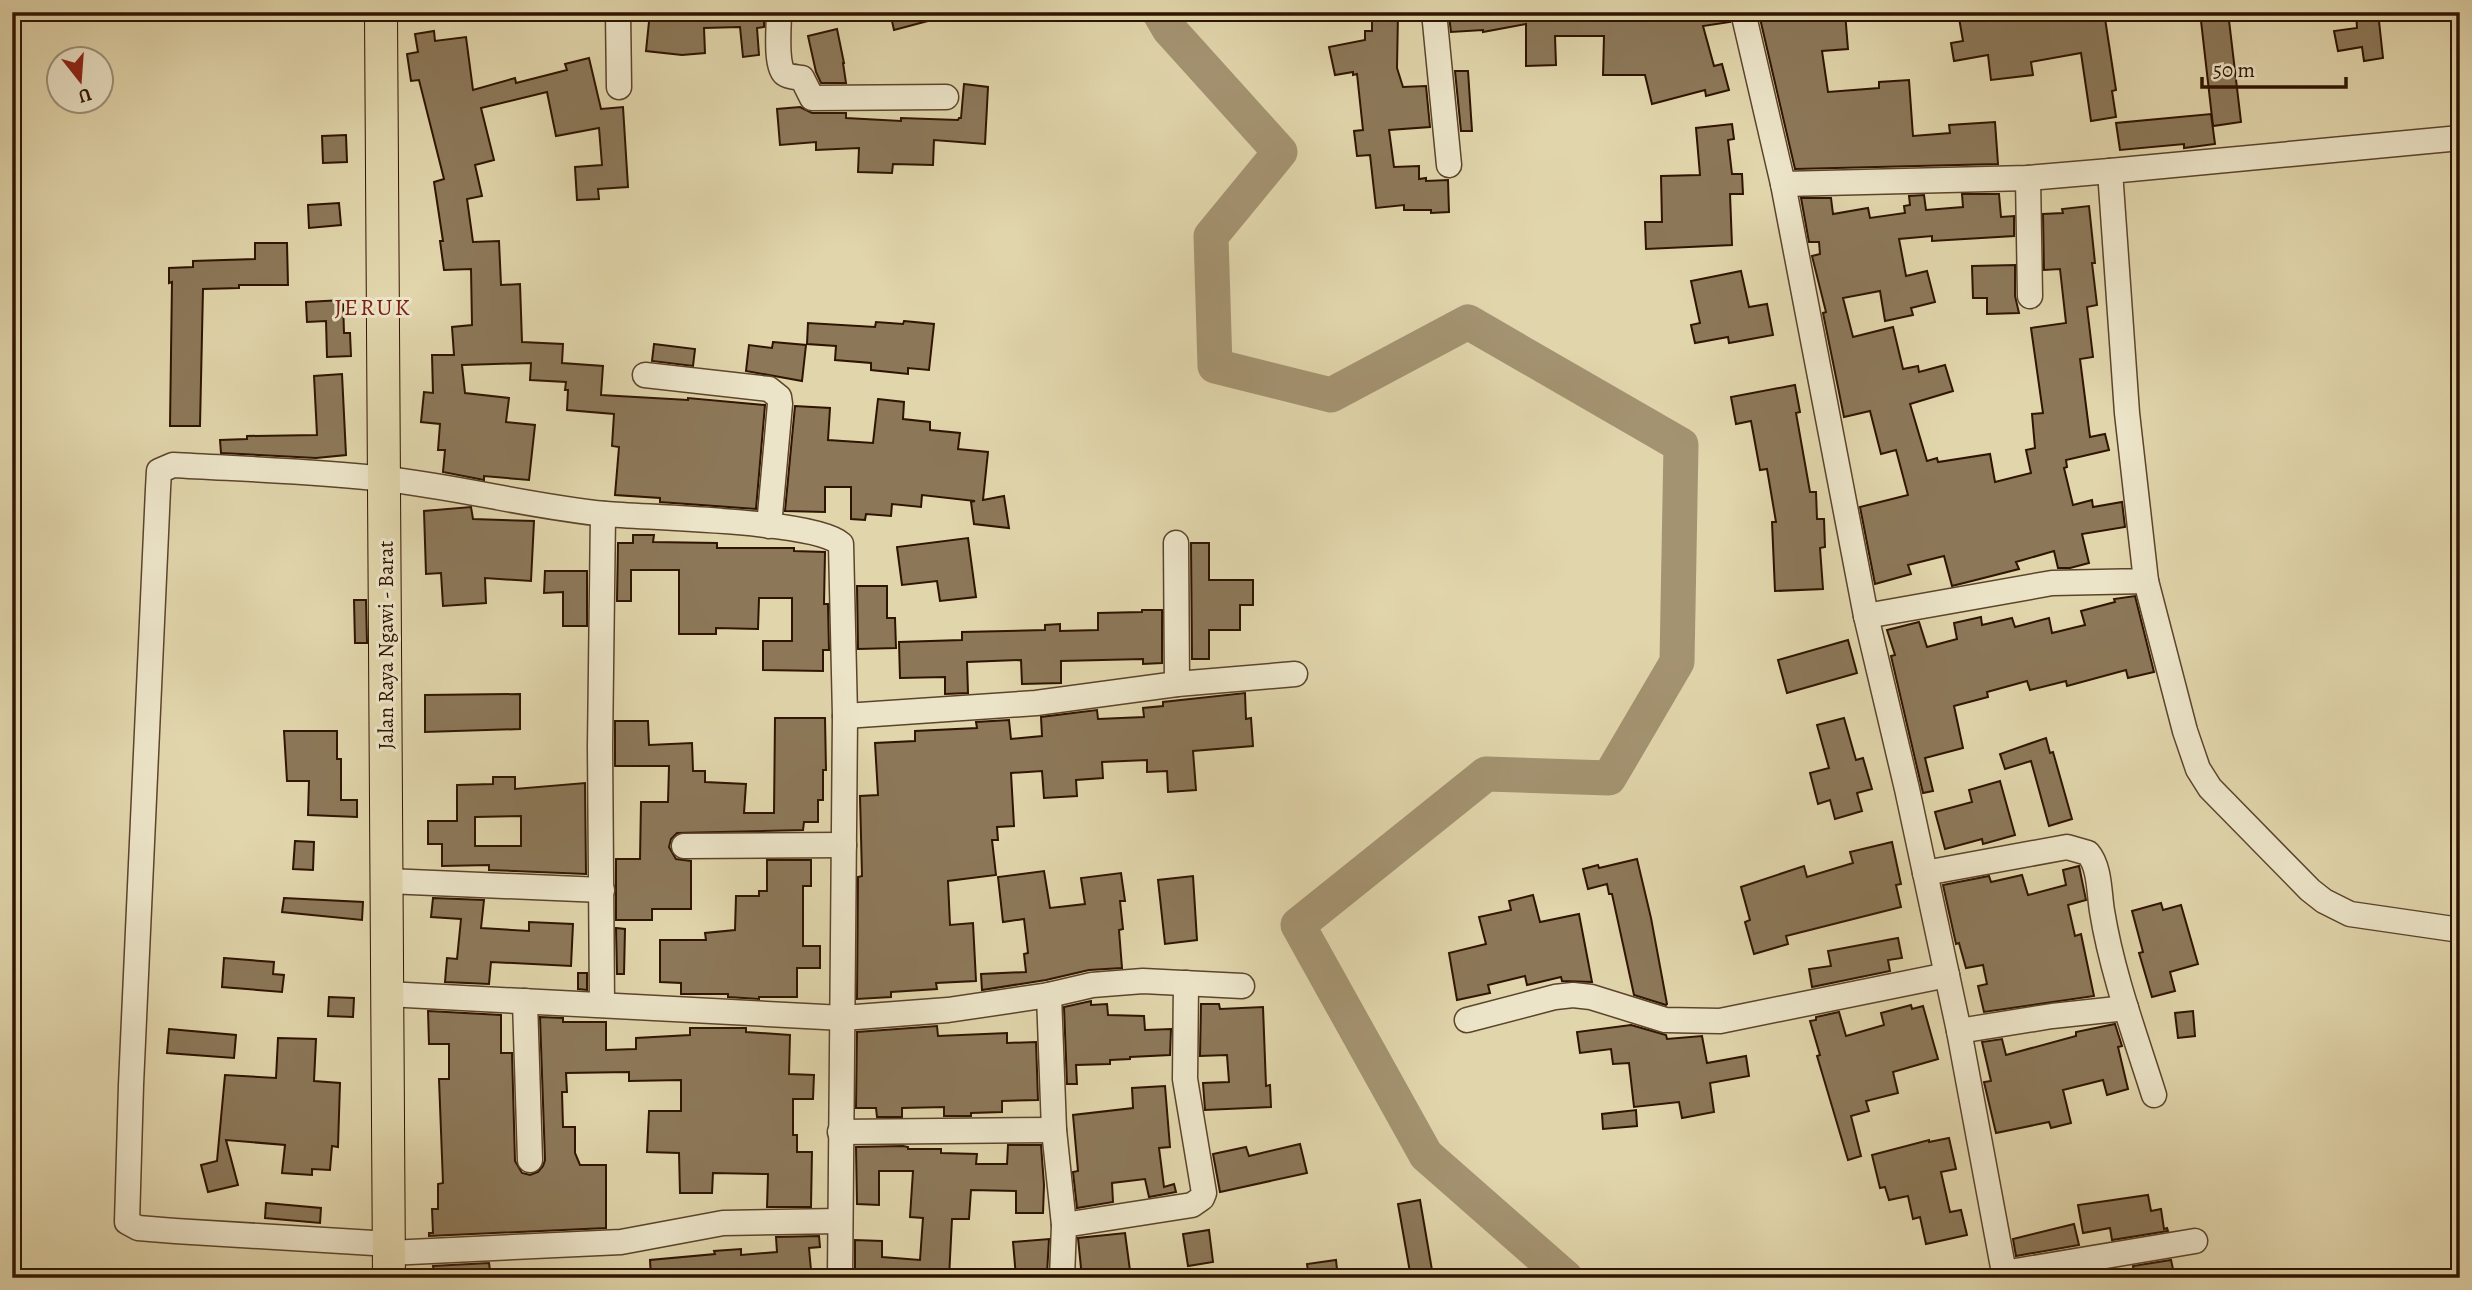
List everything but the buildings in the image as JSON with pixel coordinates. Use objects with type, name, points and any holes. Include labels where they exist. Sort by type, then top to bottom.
[{"type":"main road","name":"Jalan Raya Ngawi - Barat","points":[[381,12],[390,1258]]},
{"type":"street","points":[[618,12],[619,87]]},
{"type":"street","points":[[779,12],[781,70],[787,76],[802,78],[812,98],[946,97]]},
{"type":"street","points":[[1434,12],[1449,165]]},
{"type":"street","points":[[1743,12],[1783,184],[1867,616],[1959,1031],[2004,1275],[2195,1241]]},
{"type":"street","points":[[1783,184],[2028,178],[2460,138]]},
{"type":"street","points":[[2110,171],[2127,413],[2146,582],[2185,732],[2198,769],[2210,788],[2310,891],[2324,901],[2350,914],[2460,930]]},
{"type":"street","points":[[2028,178],[2030,296]]},
{"type":"street","points":[[645,374],[769,389],[779,397],[769,526]]},
{"type":"street","points":[[840,1221],[723,1223],[621,1241],[390,1258],[129,1224],[126,1211],[159,471],[173,465],[386,479],[603,514],[769,526],[816,533],[835,538],[841,544],[845,716],[840,1278]]},
{"type":"street","points":[[602,1004],[600,746],[603,514]]},
{"type":"street","points":[[1176,543],[1177,684]]},
{"type":"street","points":[[1867,616],[2052,583],[2146,582]]},
{"type":"street","points":[[845,716],[1036,703],[1177,684],[1295,674]]},
{"type":"street","points":[[684,846],[844,845]]},
{"type":"street","points":[[1925,873],[2067,847],[2088,853],[2096,869],[2102,914],[2126,1008],[2154,1095]]},
{"type":"street","points":[[387,881],[602,890]]},
{"type":"street","points":[[1467,1020],[1555,997],[1573,995],[1591,997],[1665,1020],[1720,1021],[1947,975]]},
{"type":"street","points":[[387,994],[844,1018],[948,1010],[1049,995],[1092,985],[1130,982],[1242,986]]},
{"type":"street","points":[[1064,1225],[1192,1205],[1202,1198],[1204,1193],[1185,1079],[1186,983]]},
{"type":"street","points":[[1049,995],[1054,1130],[1064,1225],[1062,1278]]},
{"type":"street","points":[[525,1001],[530,1160]]},
{"type":"street","points":[[1959,1031],[2052,1016],[2126,1008]]},
{"type":"street","points":[[840,1132],[1054,1130]]},
{"type":"waterway","points":[[1159,12],[1169,29],[1280,152],[1211,236],[1215,366],[1331,395],[1468,322],[1681,445],[1677,662],[1609,778],[1486,774],[1298,925],[1426,1155],[1566,1278]]},
{"type":"district","name":"JERUK","points":[[373,307]]}]
